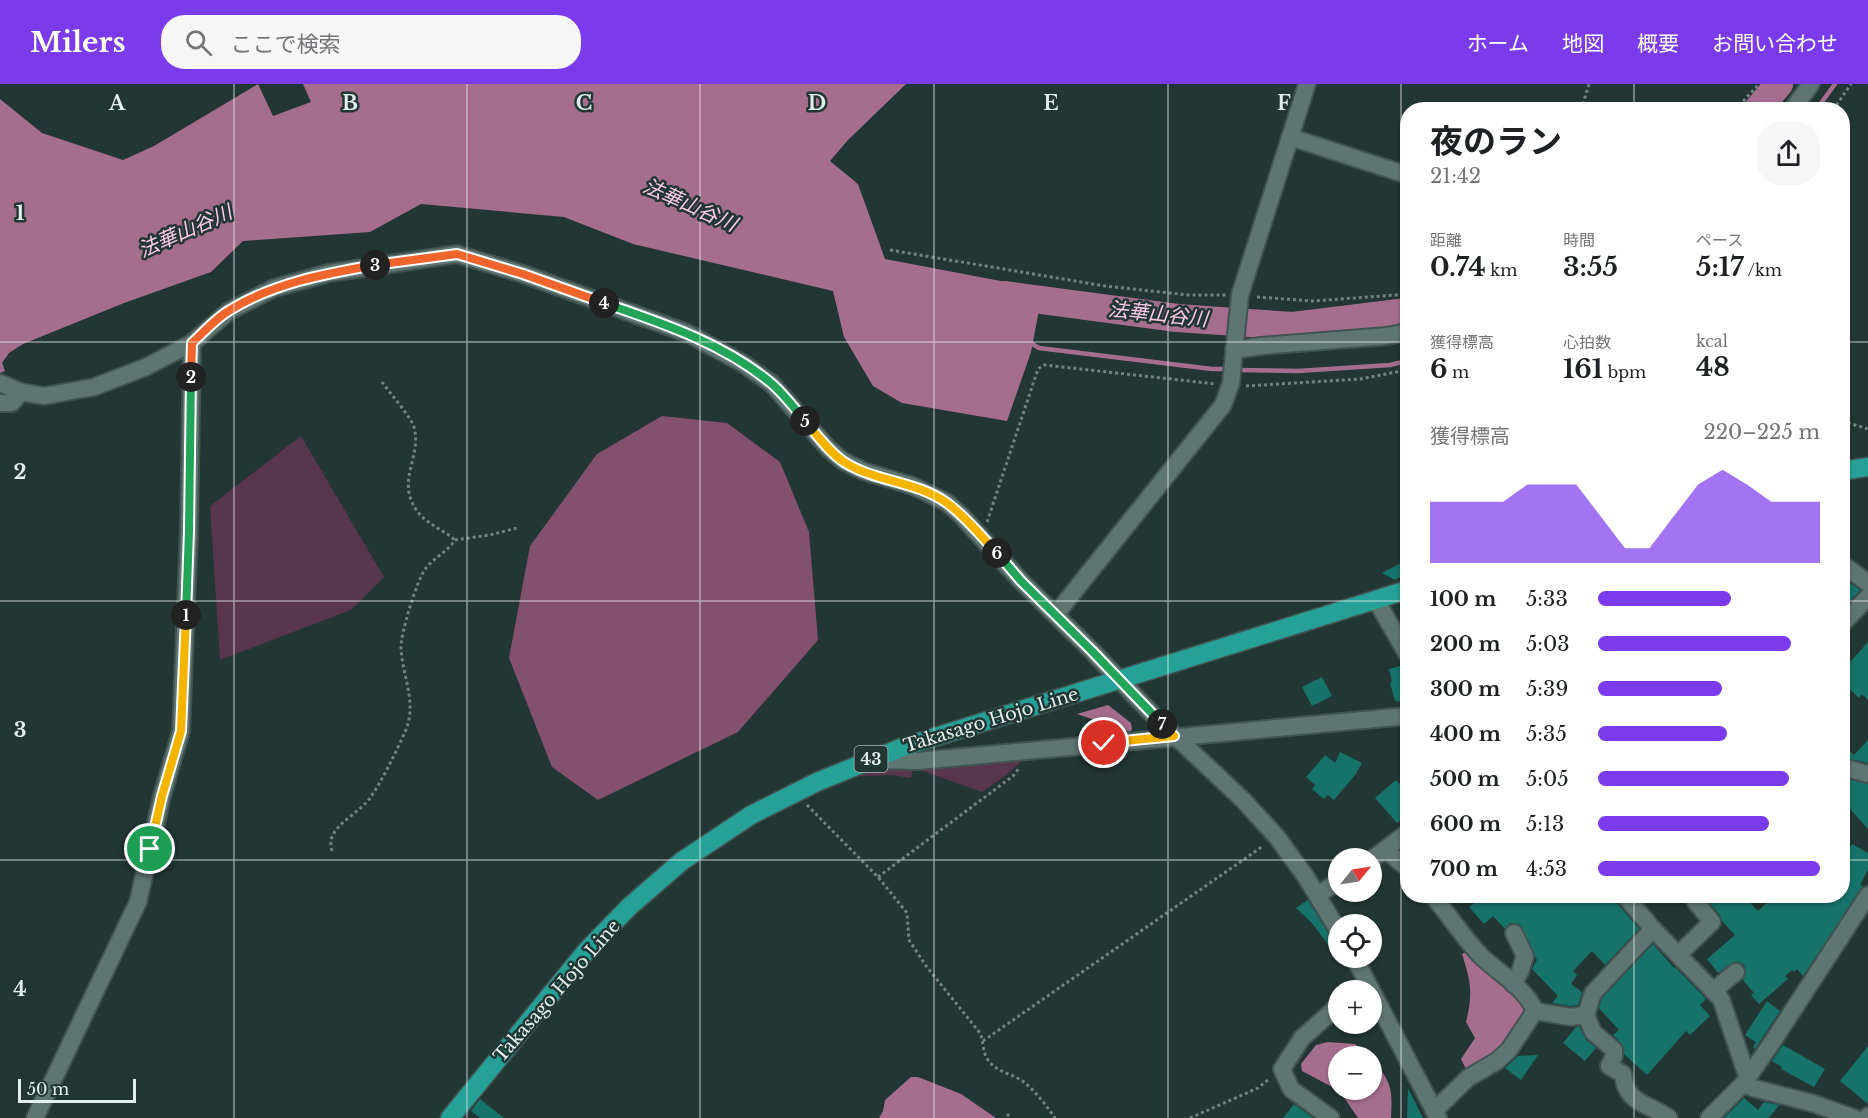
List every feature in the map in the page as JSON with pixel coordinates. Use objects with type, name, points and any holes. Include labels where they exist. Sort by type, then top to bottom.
[{"type":"main road","points":[[1850,470],[1868,467]]},
{"type":"main road","name":"Takasago Hojo Line","points":[[450,1118],[588,949],[630,906],[682,861],[751,815],[868,760],[903,747],[1400,592]]},
{"type":"street","points":[[1056,614],[1223,405],[1231,385],[1240,295],[1307,84]]},
{"type":"street","points":[[1797,102],[1811,84]]},
{"type":"street","points":[[1290,137],[1400,173]]},
{"type":"street","points":[[0,383],[21,392],[44,396],[94,387],[146,367],[192,343],[229,311],[274,288],[329,273],[457,254],[523,274],[687,333],[744,364],[772,384],[843,462],[863,471],[913,486],[946,502],[1119,681],[1243,800],[1277,837],[1328,914]]},
{"type":"street","points":[[1233,356],[1261,346],[1400,333]]},
{"type":"street","points":[[35,1118],[138,902],[162,796],[181,731],[189,531],[192,343]]},
{"type":"street","points":[[0,403],[12,403],[21,392]]},
{"type":"street","points":[[1850,570],[1868,583]]},
{"type":"street","points":[[1850,616],[1868,597]]},
{"type":"street","points":[[1376,600],[1400,642]]},
{"type":"street","points":[[868,760],[918,761],[1400,717]]},
{"type":"street","points":[[1850,769],[1868,774]]},
{"type":"street","points":[[1382,853],[1400,839]]},
{"type":"street","points":[[1386,850],[1400,862]]},
{"type":"street","points":[[1317,896],[1328,889]]},
{"type":"street","points":[[1709,1118],[1746,1079],[1771,1044],[1868,895]]},
{"type":"street","points":[[1382,1020],[1436,1115],[1468,1078],[1497,1061],[1509,1050],[1534,1011],[1532,1003],[1480,956],[1438,903]]},
{"type":"street","points":[[1631,903],[1653,930],[1721,999],[1746,1079],[1753,1088],[1812,1103],[1854,1118]]},
{"type":"street","points":[[1678,955],[1712,922],[1696,903]]},
{"type":"street","points":[[1653,930],[1593,993],[1586,1015],[1593,1032],[1614,1050],[1609,1066],[1623,1074],[1624,1086],[1629,1094],[1669,1118]]},
{"type":"street","points":[[1513,984],[1525,956],[1514,933]]},
{"type":"street","points":[[1713,991],[1736,972]]},
{"type":"street","points":[[1534,1011],[1570,1017],[1586,1015]]},
{"type":"street","points":[[1328,1015],[1302,1038],[1282,1069],[1291,1089],[1331,1118]]},
{"type":"path","points":[[1583,102],[1589,84]]},
{"type":"path","points":[[1742,102],[1759,84]]},
{"type":"path","points":[[1839,102],[1851,84]]},
{"type":"path","points":[[890,250],[1105,286],[1188,295],[1240,295],[1313,301],[1400,294]]},
{"type":"path","points":[[982,538],[1038,369],[1044,365],[1231,385],[1360,379],[1400,371]]},
{"type":"path","points":[[382,382],[414,426],[414,457],[407,486],[416,510],[426,520],[455,540],[490,536],[517,528]]},
{"type":"path","points":[[1850,423],[1868,429]]},
{"type":"path","points":[[332,851],[331,838],[336,830],[361,809],[371,797],[410,720],[411,700],[401,645],[406,623],[421,574],[455,540]]},
{"type":"path","points":[[878,877],[1013,776],[1033,750]]},
{"type":"path","points":[[795,793],[878,877],[907,913],[909,940],[926,966],[980,1033],[988,1062],[1022,1081],[1043,1101],[1055,1118]]},
{"type":"path","points":[[983,1041],[1277,837]]},
{"type":"path","points":[[1190,1118],[1258,1088],[1282,1069]]},
{"type":"path","points":[[1007,1114],[1011,1118]]},
{"type":"shaded area","points":[[662,416],[727,423],[780,462],[809,532],[818,640],[738,732],[598,800],[552,767],[509,658],[530,546],[597,454]]},
{"type":"shaded area","points":[[301,436],[384,577],[351,610],[220,660],[210,506]]},
{"type":"shaded area","points":[[1024,759],[1008,774],[982,792],[915,768]]},
{"type":"shaded area","points":[[872,768],[913,768],[911,778],[892,775],[846,777]]},
{"type":"water","points":[[258,84],[273,116],[311,102],[303,84],[906,84],[848,140],[830,161],[858,184],[885,259],[1043,289],[1031,352],[1007,421],[902,403],[873,386],[844,337],[833,291],[633,244],[564,217],[421,204],[370,232],[243,241],[211,272],[124,303],[23,344],[9,353],[2,363],[5,371],[0,373],[0,99],[42,133],[123,160],[154,146]]},
{"type":"water","points":[[1108,705],[1131,723],[1130,732],[1077,714]]},
{"type":"water","points":[[1468,951],[1522,1000],[1527,1009],[1500,1052],[1466,1069],[1461,1059],[1475,1038],[1466,1022],[1470,988],[1462,954]]},
{"type":"water","points":[[1328,1042],[1357,1046],[1328,1046],[1328,1085],[1302,1071],[1301,1064],[1316,1045]]},
{"type":"water","points":[[1382,1072],[1391,1092],[1391,1118],[1358,1118],[1346,1100],[1382,1100]]},
{"type":"water","points":[[911,1077],[918,1077],[961,1094],[996,1118],[879,1118],[885,1100]]},
{"type":"building","points":[[1400,565],[1400,577],[1395,580],[1382,573]]},
{"type":"building","points":[[1850,583],[1860,590],[1850,601]]},
{"type":"building","points":[[1868,642],[1868,700],[1862,694],[1859,698],[1850,690],[1850,662]]},
{"type":"building","points":[[1400,666],[1400,701],[1395,701],[1389,669]]},
{"type":"building","points":[[1322,677],[1332,696],[1312,706],[1302,687]]},
{"type":"building","points":[[1868,740],[1868,763],[1850,759],[1850,751],[1854,755]]},
{"type":"building","points":[[1340,752],[1362,763],[1356,774],[1334,800],[1328,795],[1324,799],[1312,789],[1315,785],[1306,777],[1325,755],[1335,763]]},
{"type":"building","points":[[1396,780],[1400,784],[1400,821],[1397,823],[1375,798]]},
{"type":"building","points":[[1850,780],[1868,784],[1868,829],[1850,809]]},
{"type":"building","points":[[1852,844],[1868,853],[1868,870],[1860,885],[1863,886],[1803,976],[1797,969],[1794,972],[1792,970],[1785,976],[1788,979],[1759,1004],[1751,995],[1754,993],[1743,980],[1746,971],[1744,965],[1734,962],[1718,973],[1707,959],[1735,935],[1710,903],[1751,903],[1758,911],[1767,903],[1850,903],[1850,847]]},
{"type":"building","points":[[1308,900],[1328,933],[1328,944],[1311,922],[1296,908]]},
{"type":"building","points":[[1474,903],[1617,903],[1639,929],[1605,965],[1592,951],[1573,971],[1577,975],[1571,984],[1582,992],[1578,1005],[1570,1006],[1552,1003],[1558,996],[1532,969],[1537,960],[1520,925],[1510,923],[1505,929],[1493,916],[1484,924],[1469,907]]},
{"type":"building","points":[[1653,944],[1706,999],[1700,1005],[1710,1016],[1690,1035],[1686,1031],[1647,1075],[1624,1054],[1623,1045],[1613,1035],[1619,1030],[1599,1008],[1602,998]]},
{"type":"building","points":[[1767,1001],[1780,1011],[1755,1049],[1753,1047],[1756,1042],[1745,1035]]},
{"type":"building","points":[[1579,1026],[1586,1040],[1596,1048],[1585,1061],[1563,1043]]},
{"type":"building","points":[[1783,1045],[1825,1069],[1814,1087],[1781,1069],[1782,1067],[1772,1061]]},
{"type":"building","points":[[1868,1046],[1868,1104],[1840,1081]]},
{"type":"building","points":[[1538,1055],[1521,1080],[1505,1068],[1518,1056]]},
{"type":"building","points":[[1408,1088],[1423,1118],[1407,1118]]},
{"type":"building","points":[[1744,1098],[1758,1110],[1764,1102],[1779,1105],[1769,1118],[1724,1118]]},
{"type":"building","points":[[480,1099],[504,1118],[480,1118],[471,1111]]},
{"type":"building","points":[[1294,1104],[1313,1118],[1283,1118]]},
{"type":"waterway","name":"法華山谷川","points":[[1764,102],[1779,84]]},
{"type":"waterway","points":[[1822,102],[1835,84]]},
{"type":"waterway","name":"法華山谷川","points":[[1004,295],[1177,318],[1293,326],[1400,313]]},
{"type":"waterway","points":[[1029,342],[1039,348],[1228,369]]},
{"type":"waterway","points":[[1236,370],[1298,371],[1400,363]]},
{"type":"route","points":[[150,849],[162,796],[181,731],[189,531],[192,343],[229,311],[274,288],[329,273],[457,254],[523,274],[687,333],[744,364],[772,384],[843,462],[863,471],[913,486],[946,502],[972,526],[1021,581],[1174,736],[1104,743]]}]
